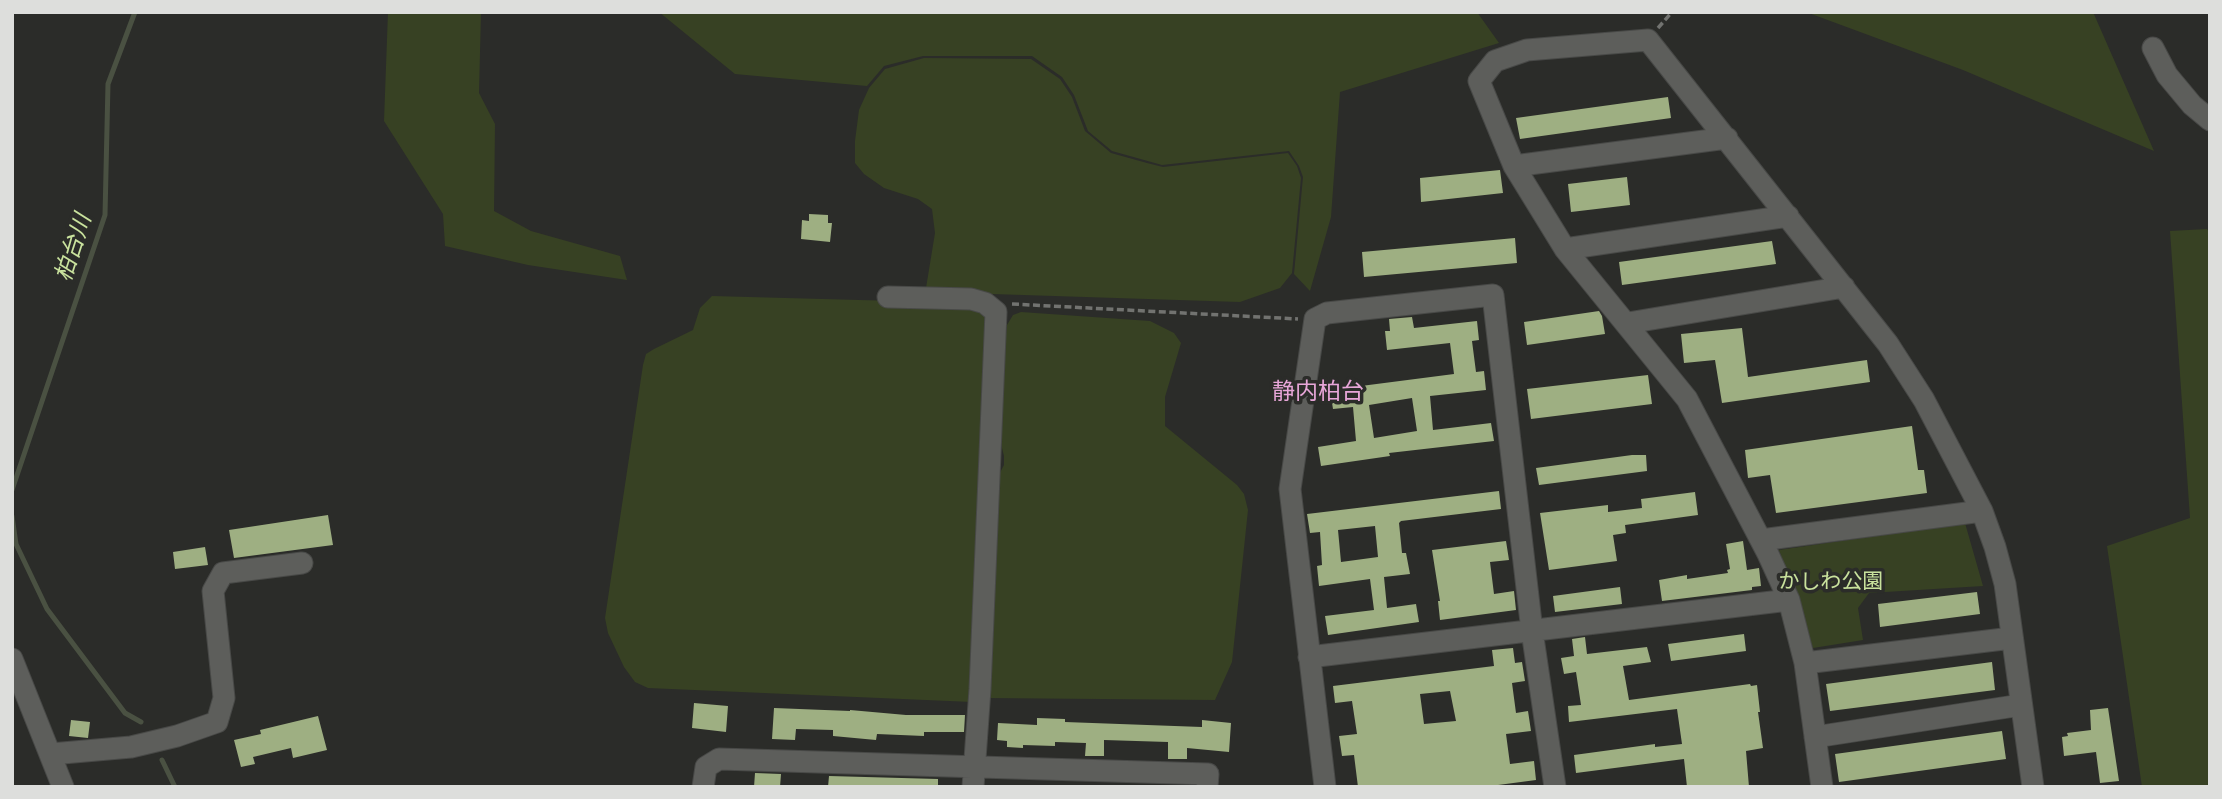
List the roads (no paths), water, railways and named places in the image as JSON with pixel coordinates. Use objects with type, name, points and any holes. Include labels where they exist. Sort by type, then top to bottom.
[{"type":"street","points":[[1822,787],[1805,663],[1788,600],[1761,540],[1687,399],[1565,248],[1514,166],[1479,81],[1494,61],[1527,50],[1648,40],[1888,344],[1924,400],[1982,511],[1995,547],[2005,584],[2021,705],[2026,786]]},
{"type":"street","points":[[2154,48],[2167,75],[2192,105],[2210,120]]},
{"type":"street","points":[[1514,166],[1727,138]]},
{"type":"street","points":[[1565,248],[1788,216]]},
{"type":"street","points":[[1628,323],[1844,286]]},
{"type":"street","points":[[1325,787],[1290,489],[1315,319],[1327,313],[1493,295],[1532,631],[1555,787]]},
{"type":"street","points":[[888,297],[971,299],[985,303],[996,312],[974,777]]},
{"type":"street","points":[[1761,540],[1982,511]]},
{"type":"street","points":[[51,754],[131,747],[177,736],[216,722],[224,698],[213,591],[223,573],[302,563]]},
{"type":"street","points":[[1309,657],[1788,600]]},
{"type":"street","points":[[1805,663],[2012,638]]},
{"type":"street","points":[[12,659],[63,787]]},
{"type":"street","points":[[1815,737],[2021,705]]},
{"type":"street","points":[[703,787],[706,767],[719,759],[974,777],[1208,775],[1207,787]]},
{"type":"waterway","name":"柏台川","points":[[12,490],[105,215],[108,84],[135,12]]},
{"type":"waterway","name":"柏台川","points":[[12,516],[16,544],[47,609],[125,713],[141,722]]},
{"type":"waterway","name":"柏台川","points":[[162,760],[175,787]]},
{"type":"district","name":"静内柏台","points":[[1318,393]]},
{"type":"park label","name":"かしわ公園","points":[[1831,582]]}]
